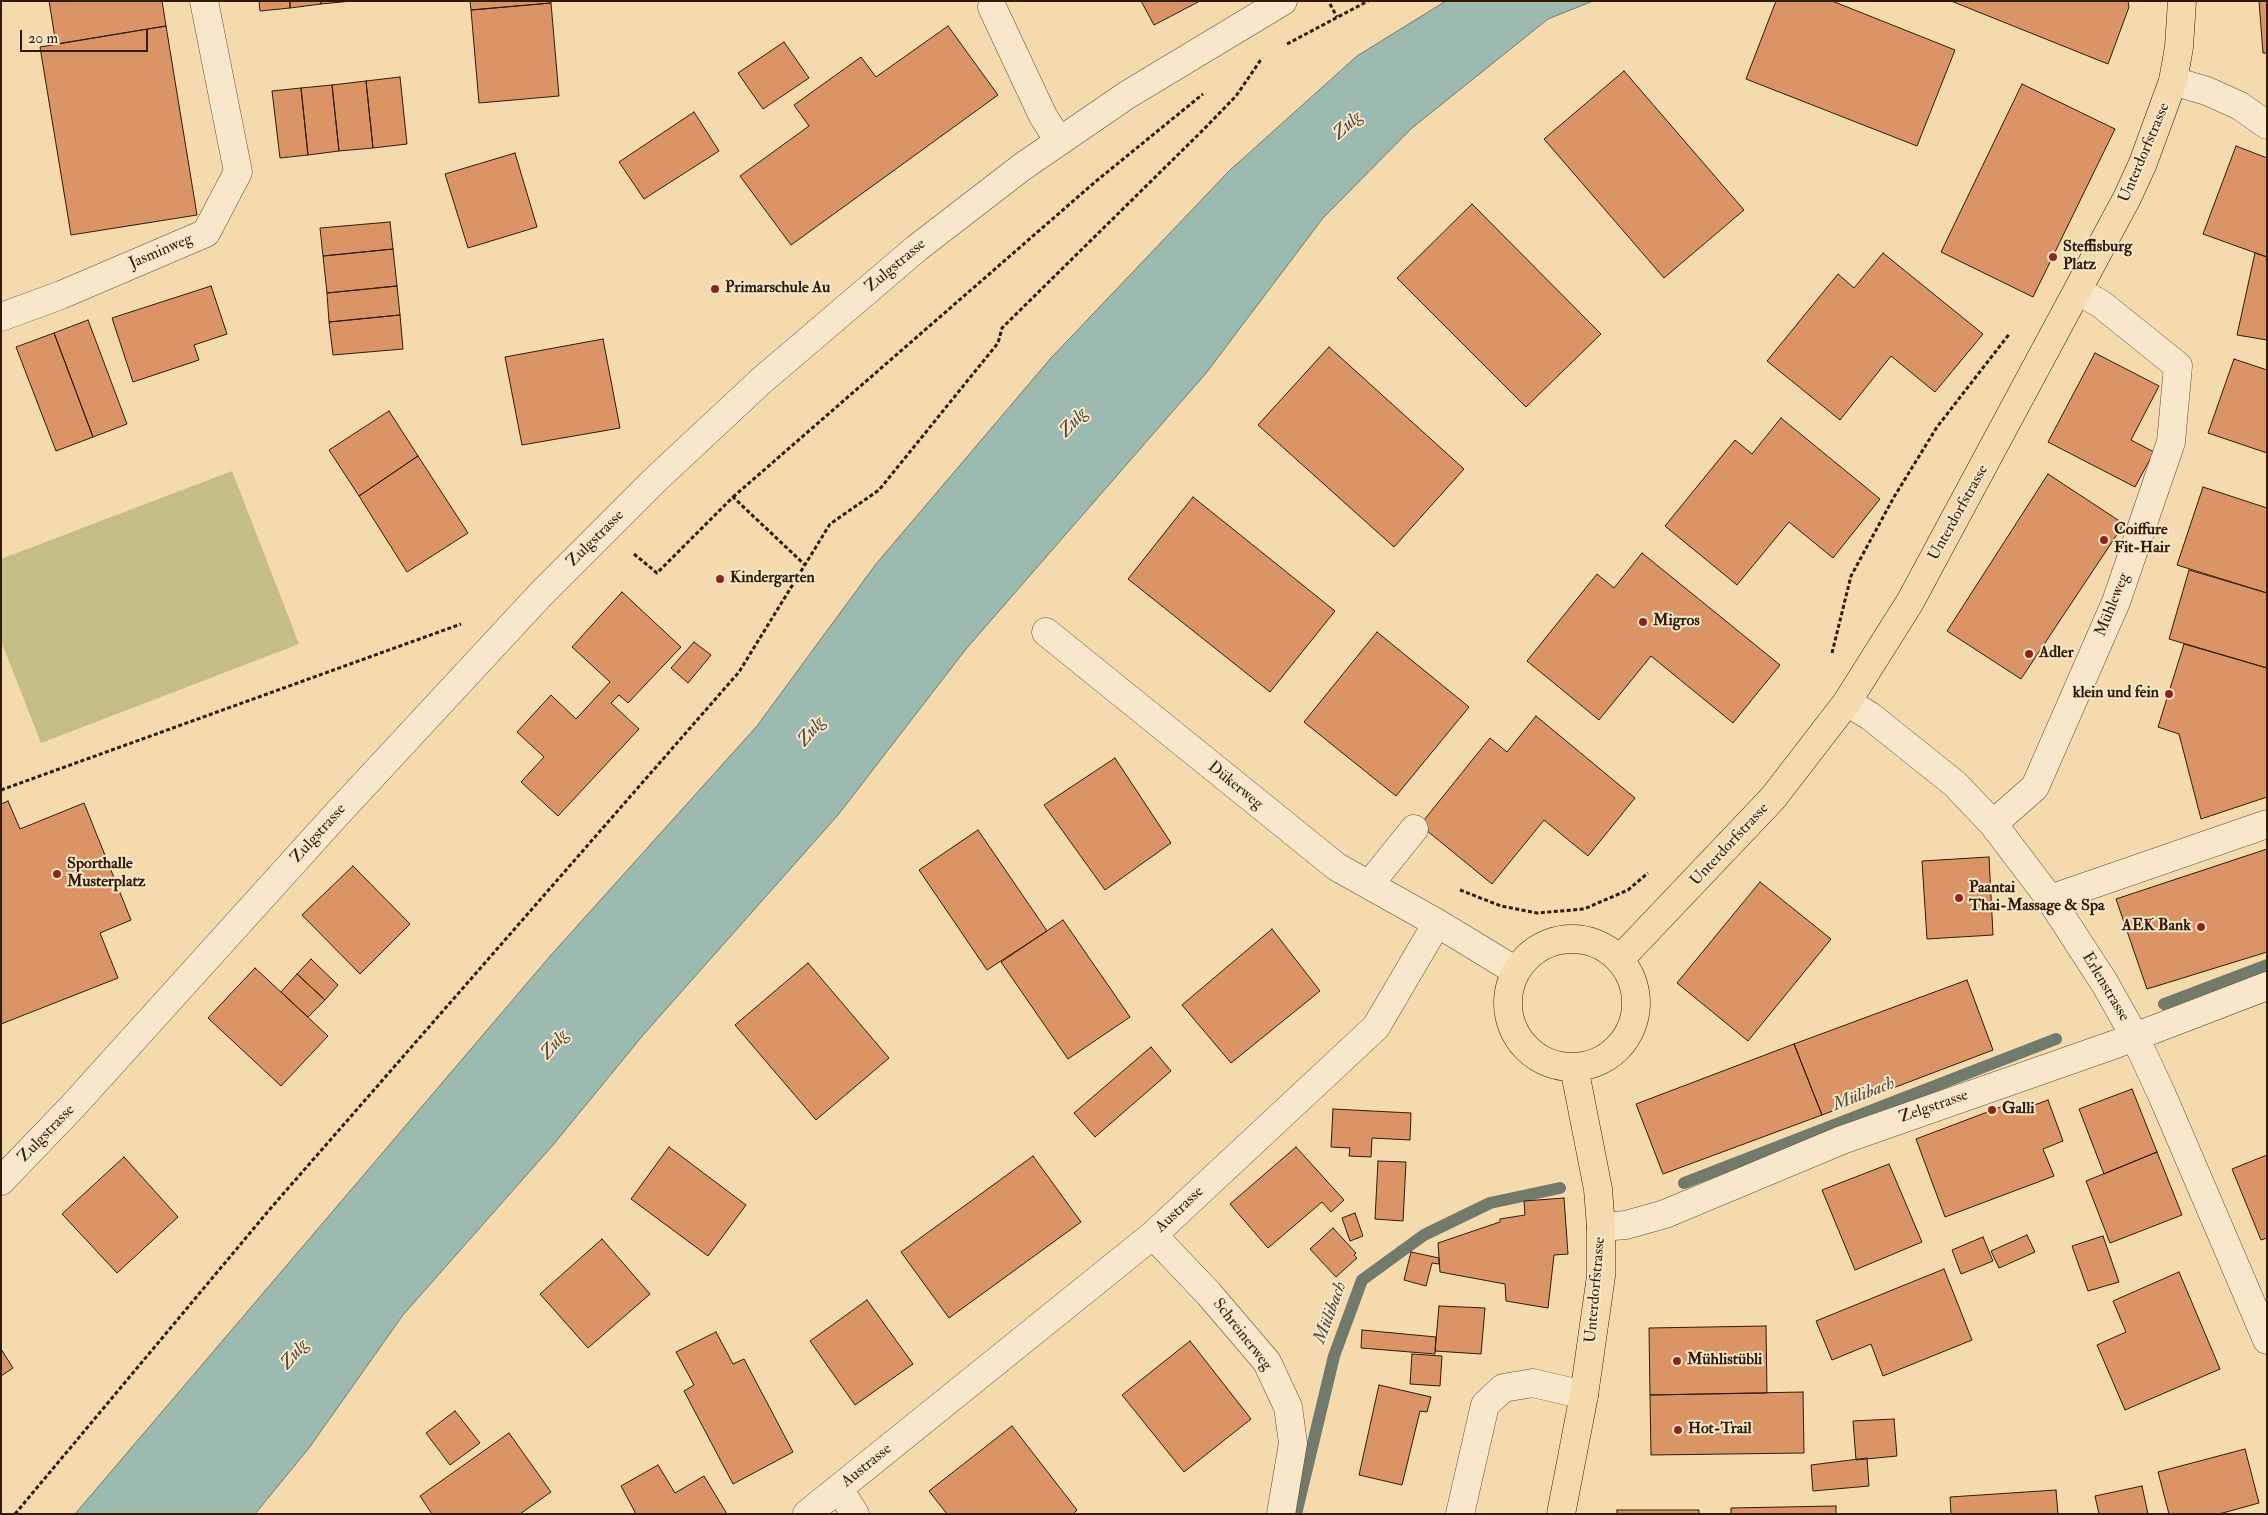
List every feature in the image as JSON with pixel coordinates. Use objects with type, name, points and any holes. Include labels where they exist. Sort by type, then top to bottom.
[{"type":"main road","name":"Unterdorfstrasse","points":[[1620,960],[1756,817],[1847,702],[1910,602],[2078,290],[2139,172],[2157,129],[2173,81],[2179,47],[2182,1]]},
{"type":"main road","points":[[1565,938],[1586,940],[1605,947],[1620,960],[1630,975],[1636,992],[1636,1010],[1631,1028],[1622,1044],[1608,1056],[1592,1063],[1574,1067],[1557,1065],[1541,1059],[1528,1049],[1517,1036],[1510,1020],[1508,1003],[1510,986],[1516,971],[1529,954],[1546,944],[1565,938]]},
{"type":"main road","name":"Unterdorfstrasse","points":[[1561,1514],[1584,1395],[1599,1294],[1601,1227],[1598,1189],[1574,1067]]},
{"type":"street","name":"Jasminweg","points":[[1,317],[61,295],[206,233],[238,172],[204,1]]},
{"type":"street","name":"Zulgstrasse","points":[[1,1181],[73,1106],[438,704],[605,529],[708,430],[816,333],[968,207],[1059,141],[1196,52],[1283,1]]},
{"type":"street","points":[[992,6],[1043,116],[1059,141]]},
{"type":"street","points":[[2173,81],[2207,91],[2240,106],[2267,125]]},
{"type":"street","name":"Mühleweg","points":[[1993,824],[2035,787],[2116,602],[2172,442],[2178,366],[2101,304],[2078,290]]},
{"type":"street","name":"Dükerweg","points":[[1046,632],[1285,827],[1337,867],[1437,923]]},
{"type":"street","name":"Erlenstrasse","points":[[1847,702],[1870,716],[1955,784],[1993,824],[2050,899],[2104,982],[2135,1037],[2162,1095],[2267,1340]]},
{"type":"street","points":[[2050,899],[2267,824]]},
{"type":"street","points":[[1369,885],[1414,829]]},
{"type":"street","points":[[1437,923],[1516,971]]},
{"type":"street","name":"Austrasse","points":[[807,1514],[1153,1235],[1376,1027],[1437,923]]},
{"type":"street","name":"Zelgstrasse","points":[[1601,1227],[1626,1225],[1665,1214],[1842,1140],[2135,1037],[2267,986]]},
{"type":"street","name":"Schreinerweg","points":[[1153,1235],[1209,1294],[1267,1362],[1288,1407],[1293,1443],[1281,1514]]},
{"type":"street","points":[[1460,1514],[1485,1404],[1503,1388],[1533,1383],[1584,1395]]},
{"type":"street","points":[[839,1489],[855,1514]]},
{"type":"path","points":[[1279,48],[1368,1]]},
{"type":"path","points":[[1330,4],[1337,17]]},
{"type":"path","points":[[1255,62],[1271,53]]},
{"type":"path","points":[[15,1514],[270,1209],[739,672],[830,524],[879,490],[906,460],[998,344],[1002,328],[1204,130],[1236,96],[1262,57]]},
{"type":"path","points":[[627,548],[657,573],[732,497],[1095,182],[1211,89]]},
{"type":"path","points":[[1830,658],[1834,649],[1851,576],[1894,497],[1937,427],[2012,331]]},
{"type":"path","points":[[732,497],[805,565]]},
{"type":"path","points":[[1,790],[467,622]]},
{"type":"path","points":[[1460,890],[1501,906],[1537,913],[1574,910],[1584,909],[1628,890],[1649,872]]},
{"type":"shaded area","points":[[232,471],[299,644],[41,743],[1,641],[1,559]]},
{"type":"water","name":"Zulg","points":[[1446,1],[1593,1],[1548,19],[1412,128],[1323,218],[1207,372],[966,649],[838,815],[644,1034],[553,1145],[403,1315],[309,1448],[255,1514],[75,1514],[551,955],[757,726],[876,564],[1051,358],[1229,171],[1357,56]]},
{"type":"building","points":[[49,1],[162,1],[166,26],[56,44]]},
{"type":"building","points":[[259,1],[290,1],[290,8],[260,11]]},
{"type":"building","points":[[290,1],[321,1],[321,4],[290,8]]},
{"type":"building","points":[[321,1],[352,1],[321,4]]},
{"type":"building","points":[[470,1],[550,1],[551,3],[471,10]]},
{"type":"building","points":[[1141,1],[1200,1],[1154,25]]},
{"type":"building","points":[[1776,1],[1832,1],[1955,50],[1917,146],[1746,79]]},
{"type":"building","points":[[1951,1],[2128,1],[2129,7],[2108,64]]},
{"type":"building","points":[[2259,1],[2267,1],[2267,53],[2263,53]]},
{"type":"building","points":[[551,3],[559,96],[479,103],[471,10]]},
{"type":"building","points":[[166,26],[197,215],[71,235],[40,47]]},
{"type":"building","points":[[948,26],[998,95],[791,245],[740,176],[809,126],[794,105],[861,57],[876,77]]},
{"type":"building","points":[[784,42],[809,78],[763,109],[738,73]]},
{"type":"building","points":[[1624,71],[1744,210],[1664,278],[1544,139]]},
{"type":"building","points":[[400,77],[407,144],[373,148],[366,81]]},
{"type":"building","points":[[366,81],[373,148],[339,151],[332,85]]},
{"type":"building","points":[[2022,84],[2115,129],[2033,297],[1941,252]]},
{"type":"building","points":[[332,85],[339,151],[308,155],[301,88]]},
{"type":"building","points":[[301,88],[308,155],[280,158],[272,91]]},
{"type":"building","points":[[694,112],[719,151],[644,199],[619,162]]},
{"type":"building","points":[[2236,146],[2267,158],[2267,257],[2203,234]]},
{"type":"building","points":[[515,153],[537,227],[468,248],[445,174]]},
{"type":"building","points":[[1472,204],[1601,334],[1526,407],[1397,278]]},
{"type":"building","points":[[390,222],[393,249],[323,256],[320,228]]},
{"type":"building","points":[[393,249],[397,286],[327,293],[323,256]]},
{"type":"building","points":[[1883,253],[1983,334],[1935,392],[1891,356],[1840,420],[1767,361],[1838,274],[1854,288]]},
{"type":"building","points":[[2255,253],[2267,257],[2267,340],[2237,335]]},
{"type":"building","points":[[211,286],[227,334],[194,345],[199,360],[133,382],[112,318]]},
{"type":"building","points":[[397,286],[400,315],[329,322],[327,293]]},
{"type":"building","points":[[400,315],[403,349],[333,355],[329,322]]},
{"type":"building","points":[[88,320],[127,424],[93,437],[54,333]]},
{"type":"building","points":[[54,333],[93,437],[56,451],[16,347]]},
{"type":"building","points":[[603,339],[620,428],[522,445],[505,357]]},
{"type":"building","points":[[1329,347],[1464,469],[1394,547],[1258,425]]},
{"type":"building","points":[[2095,353],[2159,386],[2131,440],[2154,452],[2135,487],[2048,442]]},
{"type":"building","points":[[2234,359],[2267,370],[2267,453],[2208,433]]},
{"type":"building","points":[[389,411],[418,456],[359,496],[329,450]]},
{"type":"building","points":[[1781,418],[1880,499],[1833,558],[1789,522],[1737,585],[1665,526],[1735,440],[1752,454]]},
{"type":"building","points":[[418,456],[468,533],[407,572],[359,496]]},
{"type":"building","points":[[2048,474],[2124,524],[2021,679],[1947,631]]},
{"type":"building","points":[[2203,487],[2267,508],[2267,593],[2177,565]]},
{"type":"building","points":[[1193,497],[1335,611],[1270,692],[1128,579]]},
{"type":"building","name":"Migros","points":[[1642,553],[1780,665],[1733,723],[1651,656],[1599,720],[1527,661],[1597,574],[1614,588]]},
{"type":"building","points":[[2189,570],[2267,593],[2267,668],[2169,639]]},
{"type":"building","points":[[622,592],[681,647],[628,703],[619,695],[611,703],[639,729],[558,816],[521,782],[544,757],[517,732],[551,695],[576,719],[610,682],[572,647]]},
{"type":"building","points":[[1377,632],[1469,707],[1396,796],[1304,722]]},
{"type":"building","points":[[694,642],[711,655],[688,683],[671,668]]},
{"type":"building","points":[[2184,644],[2267,668],[2267,797],[2201,819],[2179,734],[2158,727]]},
{"type":"building","points":[[1536,716],[1635,798],[1588,856],[1544,820],[1492,884],[1420,825],[1490,738],[1507,752]]},
{"type":"building","points":[[1115,758],[1171,843],[1105,890],[1044,805]]},
{"type":"building","name":"Sporthalle Musterplatz","points":[[8,801],[20,829],[84,803],[131,920],[100,933],[118,978],[1,1024],[1,804]]},
{"type":"building","points":[[978,830],[1047,931],[987,970],[919,870]]},
{"type":"building","points":[[2267,849],[2267,952],[2147,989],[2116,899]]},
{"type":"building","points":[[1989,857],[1993,935],[1927,939],[1922,861]]},
{"type":"building","points":[[353,866],[410,924],[360,974],[302,915]]},
{"type":"building","points":[[1760,882],[1831,939],[1748,1041],[1677,983]]},
{"type":"building","points":[[1063,920],[1130,1017],[1068,1059],[1001,962]]},
{"type":"building","points":[[1272,929],[1320,991],[1231,1063],[1182,1005]]},
{"type":"building","points":[[311,959],[338,985],[325,1000],[297,974]]},
{"type":"building","points":[[808,963],[889,1058],[816,1120],[735,1025]]},
{"type":"building","points":[[255,968],[328,1036],[281,1086],[208,1018]]},
{"type":"building","points":[[297,974],[325,1000],[308,1017],[281,992]]},
{"type":"building","points":[[1967,980],[1993,1050],[1822,1115],[1794,1044]]},
{"type":"building","points":[[1794,1044],[1822,1115],[1663,1174],[1636,1104]]},
{"type":"building","points":[[1151,1047],[1171,1071],[1095,1137],[1074,1113]]},
{"type":"building","points":[[2132,1089],[2157,1152],[2104,1174],[2079,1109]]},
{"type":"building","points":[[2048,1100],[2063,1141],[2043,1149],[2054,1176],[1945,1217],[1916,1139],[2014,1102],[2018,1111]]},
{"type":"building","points":[[1333,1109],[1411,1113],[1410,1140],[1372,1138],[1371,1157],[1349,1156],[1350,1148],[1331,1147]]},
{"type":"building","points":[[669,1147],[746,1205],[708,1256],[631,1199]]},
{"type":"building","points":[[1296,1147],[1344,1200],[1331,1212],[1322,1202],[1268,1248],[1230,1204]]},
{"type":"building","points":[[2157,1152],[2182,1215],[2110,1243],[2086,1181]]},
{"type":"building","points":[[2267,1155],[2267,1238],[2261,1240],[2232,1169]]},
{"type":"building","points":[[1033,1156],[1081,1222],[949,1318],[901,1252]]},
{"type":"building","points":[[124,1157],[178,1217],[117,1273],[62,1214]]},
{"type":"building","points":[[1378,1161],[1406,1162],[1403,1221],[1375,1219]]},
{"type":"building","points":[[1889,1164],[1922,1242],[1855,1270],[1822,1190]]},
{"type":"building","points":[[1564,1198],[1568,1254],[1554,1255],[1548,1308],[1506,1301],[1505,1284],[1440,1272],[1438,1243],[1500,1222],[1500,1219],[1525,1215],[1524,1201]]},
{"type":"building","points":[[1355,1213],[1363,1236],[1350,1241],[1342,1218]]},
{"type":"building","points":[[1333,1228],[1356,1253],[1354,1255],[1357,1258],[1336,1277],[1310,1249]]},
{"type":"building","points":[[2027,1235],[2035,1252],[1999,1268],[1991,1251]]},
{"type":"building","points":[[2103,1236],[2119,1282],[2088,1291],[2072,1246]]},
{"type":"building","points":[[1983,1237],[1993,1261],[1961,1274],[1952,1250]]},
{"type":"building","points":[[602,1239],[650,1294],[588,1348],[540,1294]]},
{"type":"building","points":[[1411,1252],[1439,1258],[1439,1264],[1432,1263],[1426,1286],[1404,1280]]},
{"type":"building","points":[[1944,1269],[1972,1340],[1883,1376],[1871,1344],[1832,1360],[1816,1321]]},
{"type":"building","points":[[2179,1272],[2220,1369],[2125,1410],[2097,1345],[2126,1332],[2113,1301]]},
{"type":"building","points":[[867,1300],[913,1364],[855,1405],[810,1341]]},
{"type":"building","points":[[1439,1306],[1485,1308],[1481,1354],[1435,1351]]},
{"type":"building","points":[[1766,1326],[1767,1393],[1650,1395],[1649,1328]]},
{"type":"building","points":[[1362,1330],[1436,1337],[1435,1354],[1361,1348]]},
{"type":"building","points":[[716,1332],[733,1364],[744,1359],[793,1452],[733,1484],[684,1391],[694,1385],[676,1352]]},
{"type":"building","points":[[1190,1341],[1251,1419],[1184,1472],[1122,1395]]},
{"type":"building","points":[[1,1349],[13,1368],[1,1376]]},
{"type":"building","points":[[1412,1354],[1442,1356],[1440,1386],[1410,1384]]},
{"type":"building","points":[[1379,1385],[1431,1397],[1427,1412],[1420,1411],[1402,1485],[1359,1475]]},
{"type":"building","points":[[1803,1392],[1804,1453],[1651,1455],[1650,1395]]},
{"type":"building","points":[[455,1411],[480,1443],[450,1465],[426,1433]]},
{"type":"building","points":[[1894,1419],[1897,1456],[1856,1460],[1853,1421]]},
{"type":"building","points":[[1012,1426],[1077,1510],[1073,1514],[947,1514],[929,1491]]},
{"type":"building","points":[[509,1433],[551,1492],[520,1514],[432,1514],[420,1496]]},
{"type":"building","points":[[2245,1449],[2259,1503],[2219,1514],[2169,1514],[2158,1472]]},
{"type":"building","points":[[1867,1458],[1869,1486],[1813,1491],[1811,1465]]},
{"type":"building","points":[[658,1465],[675,1493],[704,1476],[727,1514],[636,1514],[621,1486]]},
{"type":"building","points":[[2142,1486],[2148,1514],[2099,1514],[2095,1496]]},
{"type":"building","points":[[2056,1490],[2058,1514],[1951,1514],[1950,1497]]},
{"type":"building","points":[[1836,1506],[1836,1514],[1731,1514],[1731,1508]]},
{"type":"building","points":[[1617,1510],[1699,1510],[1699,1514],[1617,1514]]},
{"type":"waterway","name":"Mülibach","points":[[2164,1004],[2267,965]]},
{"type":"waterway","name":"Mülibach","points":[[1684,1183],[2056,1039]]},
{"type":"waterway","name":"Mülibach","points":[[1296,1514],[1334,1356],[1362,1280],[1424,1235],[1490,1203],[1560,1188]]},
{"type":"place","name":"Steffisburg Platz","points":[[2053,257]]},
{"type":"place","name":"Primarschule Au","points":[[715,289]]},
{"type":"place","name":"Coiffure Fit-Hair","points":[[2104,540]]},
{"type":"place","name":"Kindergarten","points":[[720,579]]},
{"type":"place","name":"Migros","points":[[1643,622]]},
{"type":"place","name":"Adler","points":[[2029,654]]},
{"type":"place","name":"klein und fein","points":[[2169,694]]},
{"type":"place","name":"Sporthalle Musterplatz","points":[[57,874]]},
{"type":"place","name":"Paantai Thai-Massage & Spa","points":[[1959,898]]},
{"type":"place","name":"AEK Bank","points":[[2201,927]]},
{"type":"place","name":"Galli","points":[[1992,1110]]},
{"type":"place","name":"Mühlistübli","points":[[1677,1361]]},
{"type":"place","name":"Hot-Trail","points":[[1678,1430]]}]
